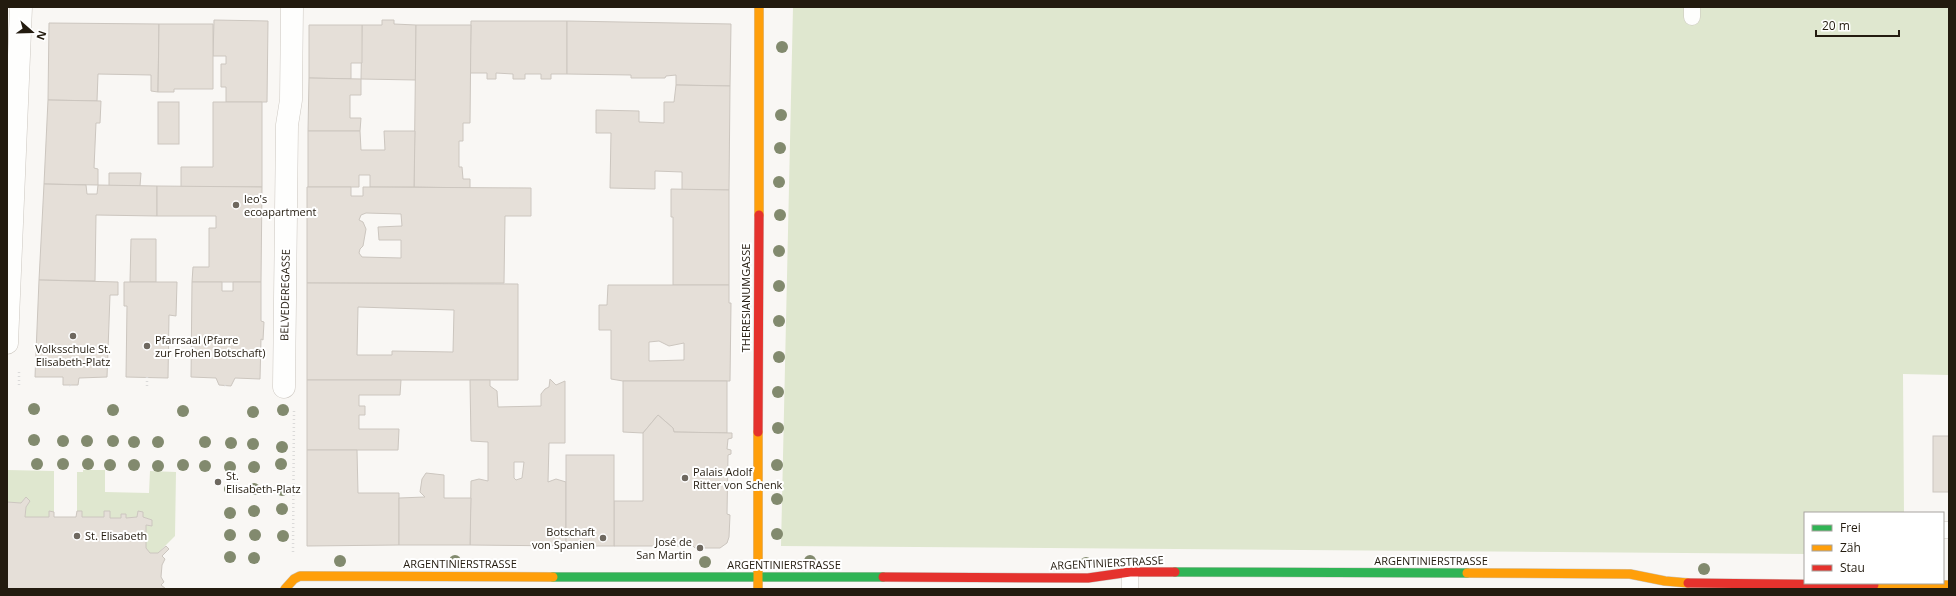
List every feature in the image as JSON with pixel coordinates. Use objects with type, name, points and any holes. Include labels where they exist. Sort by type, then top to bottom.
[{"type":"street","points":[[7,343],[21,7]]},
{"type":"street","name":"BELVEDEREGASSE","points":[[284,387],[287,125],[291,100],[292,7]]},
{"type":"street","name":"THERESIANUMGASSE","points":[[758,589],[759,7]]},
{"type":"street","name":"ARGENTINIERSTRASSE","points":[[293,581],[300,576],[1088,578],[1130,572],[1630,574],[1664,585],[1949,585]]},
{"type":"street","points":[[285,589],[293,581]]},
{"type":"lane","points":[[1130,572],[1130,589]]},
{"type":"path","points":[[19,372],[19,385]]},
{"type":"path","points":[[147,377],[147,386]]},
{"type":"path","points":[[284,387],[294,401],[293,581]]},
{"type":"green space","points":[[793,7],[1949,7],[1949,375],[1903,374],[1904,512],[1804,512],[1804,554],[781,546]]},
{"type":"green space","points":[[7,470],[54,471],[54,512],[49,511],[49,517],[25,517],[26,507],[30,501],[26,497],[21,503],[7,502]]},
{"type":"green space","points":[[83,470],[105,470],[105,492],[149,493],[150,471],[176,472],[175,536],[158,553],[150,553],[146,548],[146,525],[152,526],[152,520],[143,517],[143,512],[138,512],[137,517],[126,518],[126,514],[121,514],[121,518],[110,518],[110,511],[104,517],[82,517],[82,511],[77,511],[77,472],[83,472]]},
{"type":"building","points":[[214,20],[268,21],[267,102],[226,102],[226,87],[221,87],[221,64],[226,64],[226,56],[213,56]]},
{"type":"building","points":[[382,20],[394,20],[394,24],[416,25],[416,80],[361,79],[362,25],[382,25]]},
{"type":"building","points":[[471,21],[567,21],[567,74],[551,74],[551,79],[541,79],[541,74],[525,74],[525,79],[513,79],[513,74],[496,73],[496,79],[487,79],[487,73],[470,73]]},
{"type":"building","points":[[567,21],[731,24],[730,86],[676,85],[676,75],[666,76],[665,78],[631,78],[631,75],[567,74]]},
{"type":"building","points":[[49,23],[159,24],[158,92],[151,91],[151,75],[98,74],[97,101],[48,100]]},
{"type":"building","points":[[159,24],[213,24],[213,89],[174,89],[174,92],[158,92]]},
{"type":"building","points":[[309,25],[362,25],[362,63],[351,63],[351,79],[309,78]]},
{"type":"building","points":[[416,25],[471,25],[470,123],[463,123],[463,141],[459,141],[459,167],[462,167],[463,179],[470,179],[470,188],[414,187]]},
{"type":"building","points":[[309,78],[361,79],[361,95],[350,95],[350,118],[361,118],[360,131],[308,131]]},
{"type":"building","points":[[676,85],[730,86],[729,190],[682,190],[682,172],[655,171],[655,189],[610,188],[611,133],[596,133],[596,110],[639,111],[639,122],[664,123],[664,102],[674,102]]},
{"type":"building","points":[[48,100],[101,101],[100,123],[96,123],[94,168],[98,169],[98,185],[44,184]]},
{"type":"building","points":[[158,102],[179,102],[179,144],[158,144]]},
{"type":"building","points":[[213,102],[262,102],[262,187],[181,187],[181,167],[213,167]]},
{"type":"building","points":[[308,131],[360,131],[361,150],[385,150],[384,131],[415,131],[414,187],[370,187],[370,175],[359,175],[359,187],[308,187]]},
{"type":"building","points":[[109,173],[141,173],[140,186],[109,186]]},
{"type":"building","points":[[44,184],[86,185],[87,194],[97,194],[98,185],[157,186],[157,216],[96,215],[95,281],[39,280]]},
{"type":"building","points":[[157,186],[262,187],[261,282],[192,282],[193,267],[209,267],[209,228],[216,228],[216,216],[157,216]]},
{"type":"building","points":[[307,187],[351,187],[351,196],[363,196],[363,187],[531,188],[531,216],[505,216],[504,283],[307,283]],"holes":[[[366,213],[401,214],[402,226],[378,227],[379,240],[401,240],[401,258],[362,257],[359,253],[363,246],[366,229],[363,222],[359,220],[361,215]]]},
{"type":"building","points":[[671,189],[729,190],[729,285],[673,285],[673,217],[671,217]]},
{"type":"building","points":[[131,239],[156,239],[156,282],[130,282]]},
{"type":"building","name":"Volksschule St. Elisabeth-Platz","points":[[39,280],[118,282],[118,295],[110,295],[107,377],[79,378],[78,385],[63,385],[63,377],[35,377]]},
{"type":"building","name":"Pfarrsaal (Pfarre zur Frohen Botschaft)","points":[[124,282],[177,282],[176,316],[169,315],[168,378],[126,377],[127,306],[124,306]]},
{"type":"building","points":[[192,282],[222,282],[222,291],[233,291],[233,282],[261,282],[261,321],[264,322],[263,340],[261,339],[260,379],[235,378],[231,386],[219,385],[216,378],[191,377]]},
{"type":"building","points":[[307,283],[518,284],[518,380],[307,380]],"holes":[[[358,307],[454,310],[453,352],[392,351],[392,355],[357,355]]]},
{"type":"building","points":[[608,285],[729,285],[729,303],[731,303],[730,381],[623,381],[611,379],[611,330],[599,330],[599,305],[607,305]],"holes":[[[659,341],[669,346],[684,343],[684,360],[649,361],[649,342]]]},
{"type":"building","points":[[550,379],[556,385],[565,381],[565,443],[549,443],[548,482],[556,479],[566,482],[566,546],[470,545],[471,481],[479,479],[488,481],[488,442],[471,441],[470,380],[490,380],[490,386],[497,391],[498,407],[541,406],[541,394],[549,387]],"holes":[[[514,462],[524,462],[522,478],[516,480],[514,478]]]},
{"type":"building","points":[[307,380],[401,380],[400,395],[359,395],[359,406],[365,406],[365,415],[359,415],[359,429],[399,429],[398,450],[307,450]]},
{"type":"building","points":[[623,381],[727,381],[727,433],[674,432],[673,428],[658,415],[643,433],[623,432]]},
{"type":"building","name":"Palais Adolf Ritter von Schenk","points":[[658,415],[673,428],[674,432],[732,433],[732,438],[728,439],[727,449],[731,450],[731,454],[728,455],[727,514],[730,515],[729,537],[727,543],[720,548],[695,548],[693,546],[614,546],[614,501],[643,501],[643,433]]},
{"type":"building","points":[[1933,436],[1949,436],[1949,492],[1933,492]]},
{"type":"building","points":[[307,450],[357,450],[358,493],[399,493],[399,545],[307,546]]},
{"type":"building","points":[[566,455],[614,455],[614,546],[566,546]]},
{"type":"building","points":[[426,473],[444,475],[444,498],[471,498],[470,545],[399,545],[399,498],[425,497],[420,492],[422,479]]},
{"type":"building","name":"St. Elisabeth","points":[[26,497],[30,501],[26,507],[25,517],[49,517],[49,511],[54,512],[54,517],[76,517],[77,511],[82,511],[82,517],[104,517],[104,511],[110,511],[110,518],[121,518],[121,514],[126,514],[126,518],[137,517],[138,511],[143,512],[143,517],[152,520],[152,526],[146,525],[146,548],[150,553],[158,553],[166,546],[169,549],[162,556],[165,559],[162,565],[161,577],[164,582],[161,585],[166,589],[7,589],[7,502],[21,503]]},
{"type":"traffic: fast","points":[[1175,572],[1467,573]]},
{"type":"traffic: fast","points":[[553,577],[883,577]]},
{"type":"traffic: slow","points":[[759,7],[759,215]]},
{"type":"traffic: slow","points":[[758,432],[758,589]]},
{"type":"traffic: slow","points":[[1467,573],[1630,574],[1665,581],[1688,583]]},
{"type":"traffic: slow","points":[[285,589],[294,579],[300,576],[553,577]]},
{"type":"traffic: slow","points":[[1874,585],[1949,585]]},
{"type":"traffic: jam","points":[[758,432],[759,215]]},
{"type":"traffic: jam","points":[[883,577],[1088,578],[1130,572],[1175,572]]},
{"type":"traffic: jam","points":[[1688,583],[1874,585]]},
{"type":"place","name":"leo's ecoapartment","points":[[236,205]]},
{"type":"place","name":"Volksschule St. Elisabeth-Platz","points":[[73,336]]},
{"type":"place","name":"Pfarrsaal (Pfarre zur Frohen Botschaft)","points":[[147,346]]},
{"type":"place","name":"Palais Adolf Ritter von Schenk","points":[[685,478]]},
{"type":"place","name":"St. Elisabeth-Platz","points":[[218,482]]},
{"type":"place","name":"St. Elisabeth","points":[[77,536]]},
{"type":"place","name":"Botschaft von Spanien","points":[[603,538]]},
{"type":"place","name":"José de San Martin","points":[[700,548]]}]
